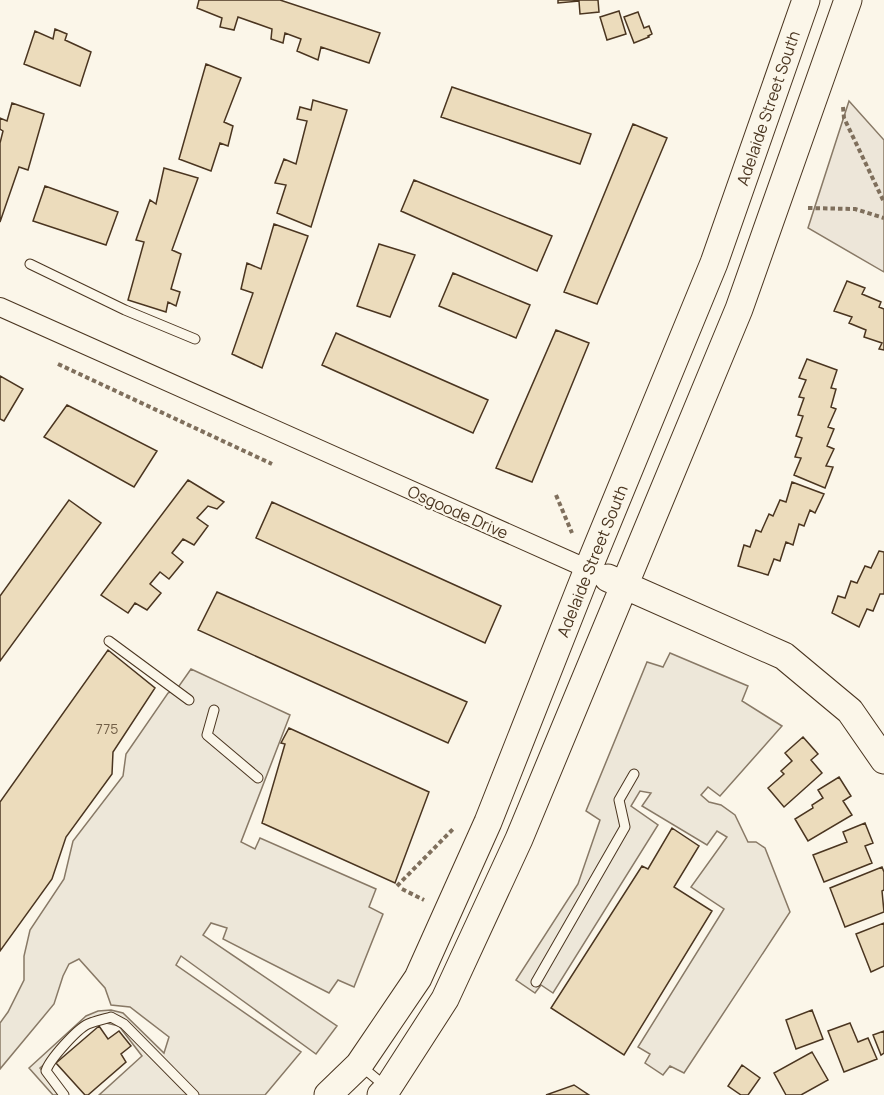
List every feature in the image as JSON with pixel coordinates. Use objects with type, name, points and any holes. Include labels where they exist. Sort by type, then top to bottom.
[{"type":"street","name":"Adelaide Street South","points":[[328,1095],[359,1065],[418,978],[488,822],[588,569],[714,263],[806,0]]},
{"type":"street","points":[[388,1093],[445,999],[519,839],[739,309],[848,0]]},
{"type":"street","name":"Osgoode Drive","points":[[0,307],[784,656],[850,711],[884,760]]},
{"type":"lane","points":[[30,264],[125,310],[195,339]]},
{"type":"lane","points":[[110,641],[189,700]]},
{"type":"lane","points":[[214,710],[207,735],[258,778]]},
{"type":"lane","points":[[536,982],[625,827],[620,800],[634,774]]},
{"type":"lane","points":[[64,1095],[46,1071],[48,1065],[56,1053],[86,1024],[111,1017],[124,1024],[194,1095]]},
{"type":"lane","points":[[359,1065],[388,1093]]},
{"type":"path","points":[[843,107],[844,118],[884,202]]},
{"type":"path","points":[[808,208],[855,209],[884,218]]},
{"type":"path","points":[[58,364],[273,464]]},
{"type":"path","points":[[556,495],[572,532]]},
{"type":"path","points":[[397,886],[453,829]]},
{"type":"path","points":[[402,889],[424,900]]},
{"type":"shaded area","points":[[849,101],[884,140],[884,272],[808,228]]},
{"type":"shaded area","points":[[670,653],[748,686],[742,701],[782,726],[720,796],[708,787],[701,795],[709,802],[721,805],[735,815],[748,842],[756,842],[765,848],[790,912],[684,1073],[670,1066],[663,1075],[645,1063],[650,1054],[638,1047],[724,909],[691,887],[727,837],[717,831],[707,845],[642,806],[651,793],[640,791],[631,806],[658,825],[553,993],[541,985],[535,993],[516,980],[578,884],[600,820],[586,811],[647,662],[663,667]]},
{"type":"shaded area","points":[[191,669],[290,715],[241,842],[255,849],[260,838],[376,889],[369,907],[383,914],[354,987],[338,980],[329,993],[223,939],[227,928],[211,923],[203,935],[337,1026],[316,1054],[181,956],[176,965],[301,1052],[265,1095],[99,1095],[142,1056],[119,1026],[102,1022],[96,1023],[71,1040],[66,1036],[70,1041],[40,1068],[64,1095],[53,1095],[29,1068],[86,1016],[98,1011],[111,1010],[123,1013],[164,1053],[169,1037],[130,1007],[111,1005],[105,988],[79,959],[69,964],[54,1004],[0,1069],[0,1023],[24,980],[24,956],[30,930],[64,879],[73,841],[123,776],[126,754],[168,693],[177,689]]},
{"type":"building","points":[[199,0],[280,0],[380,33],[369,63],[321,47],[318,60],[297,51],[301,39],[285,33],[283,43],[271,39],[272,29],[238,17],[234,30],[220,27],[222,18],[197,8]]},
{"type":"building","points":[[558,0],[598,0],[599,12],[580,14],[579,1],[558,3]]},
{"type":"building","points":[[619,11],[626,34],[607,40],[600,17]]},
{"type":"building","points":[[638,12],[644,28],[649,26],[652,34],[634,43],[624,17]]},
{"type":"building","points":[[55,29],[67,34],[65,40],[91,52],[80,86],[24,64],[35,31],[53,39]]},
{"type":"building","points":[[206,64],[241,78],[224,122],[233,126],[228,146],[220,143],[211,171],[179,159]]},
{"type":"building","points":[[452,87],[591,134],[580,164],[441,117]]},
{"type":"building","points":[[313,100],[347,110],[311,227],[277,213],[286,185],[275,183],[284,159],[296,164],[307,121],[297,119],[300,107],[311,110]]},
{"type":"building","points":[[12,103],[44,114],[28,170],[19,167],[0,222],[0,143],[3,131],[0,129],[0,118],[7,121]]},
{"type":"building","points":[[633,124],[667,138],[597,304],[564,292]]},
{"type":"building","points":[[164,168],[198,178],[172,250],[181,254],[171,289],[180,292],[176,306],[168,302],[166,312],[128,300],[144,242],[136,240],[150,200],[156,204]]},
{"type":"building","points":[[414,180],[552,236],[537,271],[401,211]]},
{"type":"building","points":[[45,186],[118,212],[106,245],[33,221]]},
{"type":"building","points":[[274,224],[308,236],[262,368],[232,354],[253,293],[241,289],[247,263],[261,269]]},
{"type":"building","points":[[379,244],[415,255],[390,317],[357,306]]},
{"type":"building","points":[[453,273],[530,305],[516,338],[439,306]]},
{"type":"building","points":[[847,281],[865,288],[862,294],[881,302],[879,307],[884,309],[884,350],[879,349],[882,343],[864,337],[866,330],[849,323],[852,317],[834,311]]},
{"type":"building","points":[[556,330],[589,343],[532,482],[496,468]]},
{"type":"building","points":[[336,333],[488,400],[473,433],[322,365]]},
{"type":"building","points":[[807,359],[837,370],[831,388],[836,389],[831,407],[836,409],[828,427],[834,429],[827,446],[834,449],[826,466],[833,467],[825,488],[794,475],[801,458],[795,457],[802,438],[796,436],[803,416],[798,415],[804,398],[799,397],[806,380],[799,378]]},
{"type":"building","points":[[0,376],[23,389],[4,421],[0,419]]},
{"type":"building","points":[[67,405],[157,451],[134,487],[44,437]]},
{"type":"building","points":[[188,480],[224,502],[217,509],[208,506],[197,518],[208,526],[194,545],[183,539],[172,553],[183,562],[169,579],[160,572],[150,584],[161,593],[147,610],[135,603],[128,613],[101,595]]},
{"type":"building","points":[[792,482],[824,494],[815,513],[810,510],[804,526],[799,524],[793,545],[786,542],[780,561],[774,559],[768,575],[738,566],[744,545],[750,547],[756,530],[761,532],[769,514],[773,516],[780,500],[786,502]]},
{"type":"building","points":[[69,500],[101,523],[0,661],[0,596]]},
{"type":"building","points":[[272,502],[501,606],[485,643],[256,538]]},
{"type":"building","points":[[879,551],[884,552],[884,594],[880,594],[873,611],[867,609],[859,627],[832,613],[838,596],[845,598],[851,581],[857,583],[865,566],[871,568]]},
{"type":"building","points":[[217,592],[467,702],[448,743],[198,630]]},
{"type":"building","points":[[108,650],[155,688],[113,752],[112,774],[66,837],[52,879],[0,951],[0,802]]},
{"type":"building","points":[[289,728],[429,792],[395,883],[262,823],[285,744],[281,743]]},
{"type":"building","points":[[803,737],[818,754],[811,760],[822,773],[784,807],[768,788],[784,774],[781,771],[792,761],[785,753]]},
{"type":"building","points":[[839,777],[851,796],[843,801],[852,815],[808,841],[795,819],[813,808],[812,805],[823,798],[818,790]]},
{"type":"building","points":[[865,823],[873,843],[865,846],[872,863],[824,882],[813,855],[847,842],[843,832]]},
{"type":"building","points":[[672,828],[699,846],[674,887],[712,911],[624,1055],[551,1008],[642,866],[648,869]]},
{"type":"building","points":[[882,867],[884,912],[845,927],[830,888]]},
{"type":"building","points":[[884,923],[884,966],[871,972],[856,934]]},
{"type":"building","points":[[812,1010],[823,1039],[796,1049],[786,1020]]},
{"type":"building","points":[[850,1023],[858,1042],[868,1038],[877,1059],[844,1072],[828,1031]]},
{"type":"building","points":[[99,1026],[108,1039],[119,1031],[131,1046],[121,1054],[126,1062],[88,1095],[85,1095],[56,1063]]},
{"type":"building","points":[[884,1031],[884,1053],[881,1055],[873,1035]]},
{"type":"building","points":[[812,1052],[828,1080],[801,1095],[786,1095],[774,1073]]},
{"type":"building","points":[[742,1065],[760,1078],[748,1095],[741,1095],[728,1086]]},
{"type":"building","points":[[574,1085],[589,1095],[546,1095]]}]
